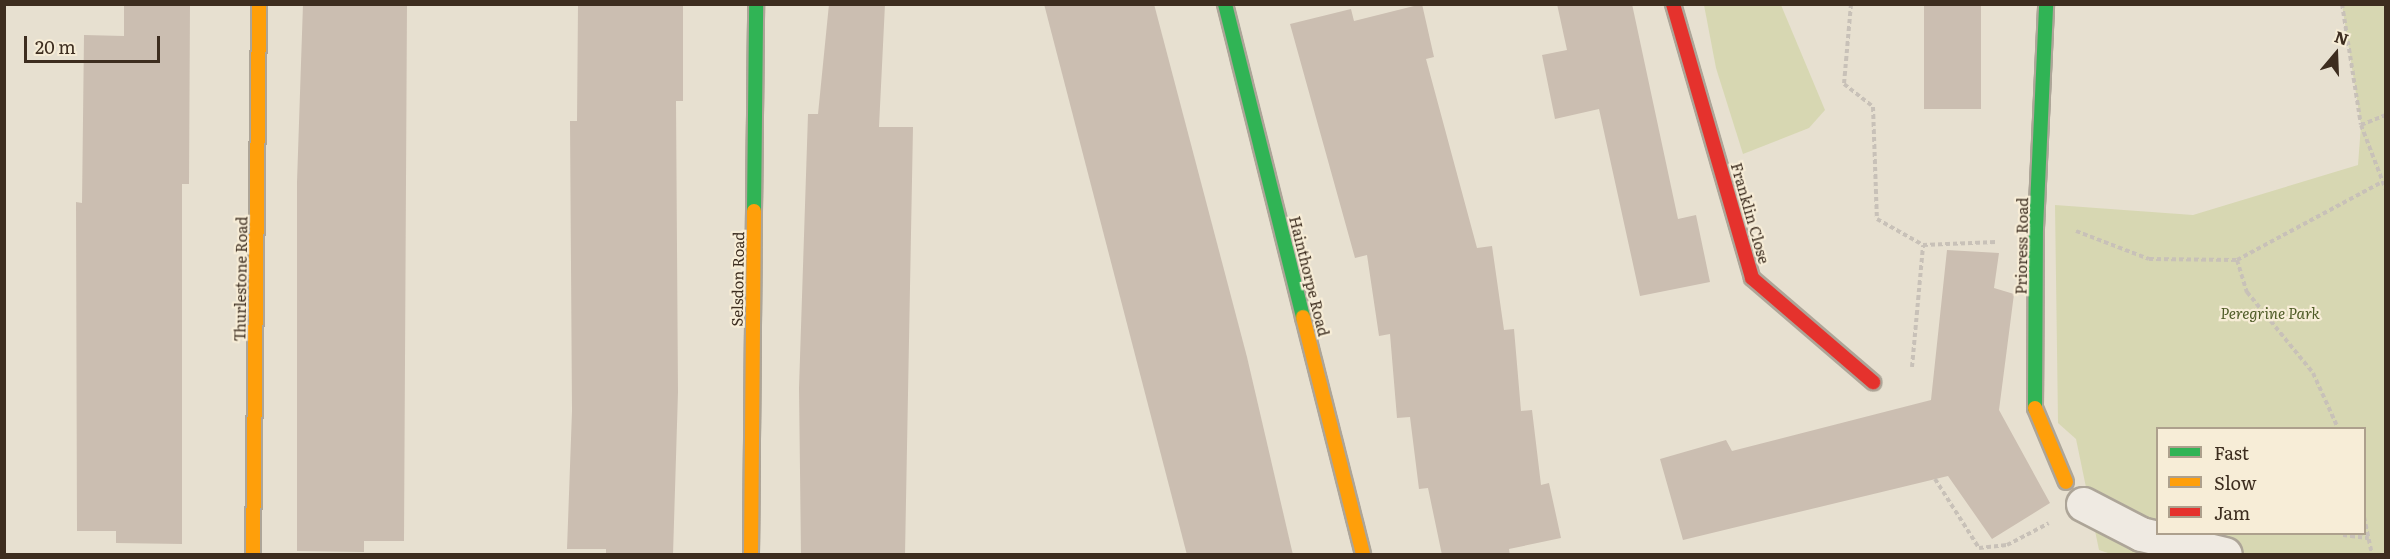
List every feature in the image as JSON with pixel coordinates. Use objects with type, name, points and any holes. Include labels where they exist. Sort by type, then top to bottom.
[{"type":"street","name":"Thurlestone Road","points":[[253,555],[259,4]]},
{"type":"street","name":"Selsdon Road","points":[[751,555],[756,4]]},
{"type":"street","name":"Hainthorpe Road","points":[[1225,4],[1363,555]]},
{"type":"street","name":"Franklin Close","points":[[1673,4],[1752,278],[1873,382]]},
{"type":"street","name":"Prioress Road","points":[[2046,4],[2037,234],[2035,408],[2075,493]]},
{"type":"street","points":[[2075,493],[2141,534],[2225,555]]},
{"type":"path","points":[[1851,4],[1844,84],[1873,107],[1877,219],[1923,246],[2074,230],[2149,259],[2237,260],[2380,183]]},
{"type":"path","points":[[2342,4],[2361,125],[2380,183],[2385,190]]},
{"type":"path","points":[[2361,125],[2385,115]]},
{"type":"path","points":[[1911,370],[1923,246]]},
{"type":"path","points":[[2237,260],[2247,292],[2313,373],[2337,427]]},
{"type":"path","points":[[1935,479],[1979,548],[2007,545],[2075,493]]},
{"type":"path","points":[[2366,525],[2372,555]]},
{"type":"path","points":[[2343,535],[2369,538]]},
{"type":"green space","points":[[1704,5],[1781,5],[1825,110],[1809,128],[1743,154],[1716,68]]},
{"type":"green space","name":"Peregrine Park","points":[[2342,5],[2385,5],[2385,554],[2111,554],[2099,550],[2076,439],[2058,423],[2055,205],[2193,215],[2358,165],[2361,125]]},
{"type":"building","points":[[124,4],[190,4],[189,184],[182,184],[182,544],[116,543],[116,531],[77,531],[76,202],[82,203],[84,35],[124,36]]},
{"type":"building","points":[[303,4],[407,4],[404,541],[364,541],[364,552],[297,551],[297,182]]},
{"type":"building","points":[[578,4],[683,4],[683,101],[676,101],[678,392],[673,555],[606,555],[606,549],[567,549],[572,411],[570,121],[577,121]]},
{"type":"building","points":[[829,4],[885,4],[879,127],[913,127],[905,555],[801,555],[799,388],[808,114],[818,114]]},
{"type":"building","points":[[1044,4],[1154,4],[1247,357],[1293,555],[1187,555]]},
{"type":"building","points":[[1422,4],[1434,57],[1426,59],[1477,248],[1492,246],[1504,330],[1514,329],[1521,411],[1532,410],[1541,485],[1549,483],[1561,538],[1509,549],[1510,555],[1442,555],[1428,488],[1419,489],[1410,417],[1397,418],[1390,334],[1379,336],[1367,255],[1355,258],[1290,24],[1351,9],[1354,21]]},
{"type":"building","points":[[1557,4],[1632,4],[1678,219],[1696,215],[1710,282],[1640,296],[1599,109],[1555,119],[1542,55],[1567,50]]},
{"type":"building","points":[[1924,4],[1981,4],[1981,109],[1924,109]]},
{"type":"building","points":[[1947,250],[1999,253],[1994,288],[2014,294],[1999,410],[2050,503],[1992,539],[1948,476],[1683,540],[1660,459],[1726,440],[1732,451],[1931,400]]},
{"type":"traffic: fast","points":[[754,211],[756,4]]},
{"type":"traffic: fast","points":[[1225,4],[1303,317]]},
{"type":"traffic: fast","points":[[2035,408],[2036,228],[2046,4]]},
{"type":"traffic: slow","points":[[253,554],[259,4]]},
{"type":"traffic: slow","points":[[751,554],[754,211]]},
{"type":"traffic: slow","points":[[1303,317],[1363,554]]},
{"type":"traffic: slow","points":[[2035,408],[2066,482]]},
{"type":"traffic: jam","points":[[1673,4],[1752,278],[1873,382]]}]
